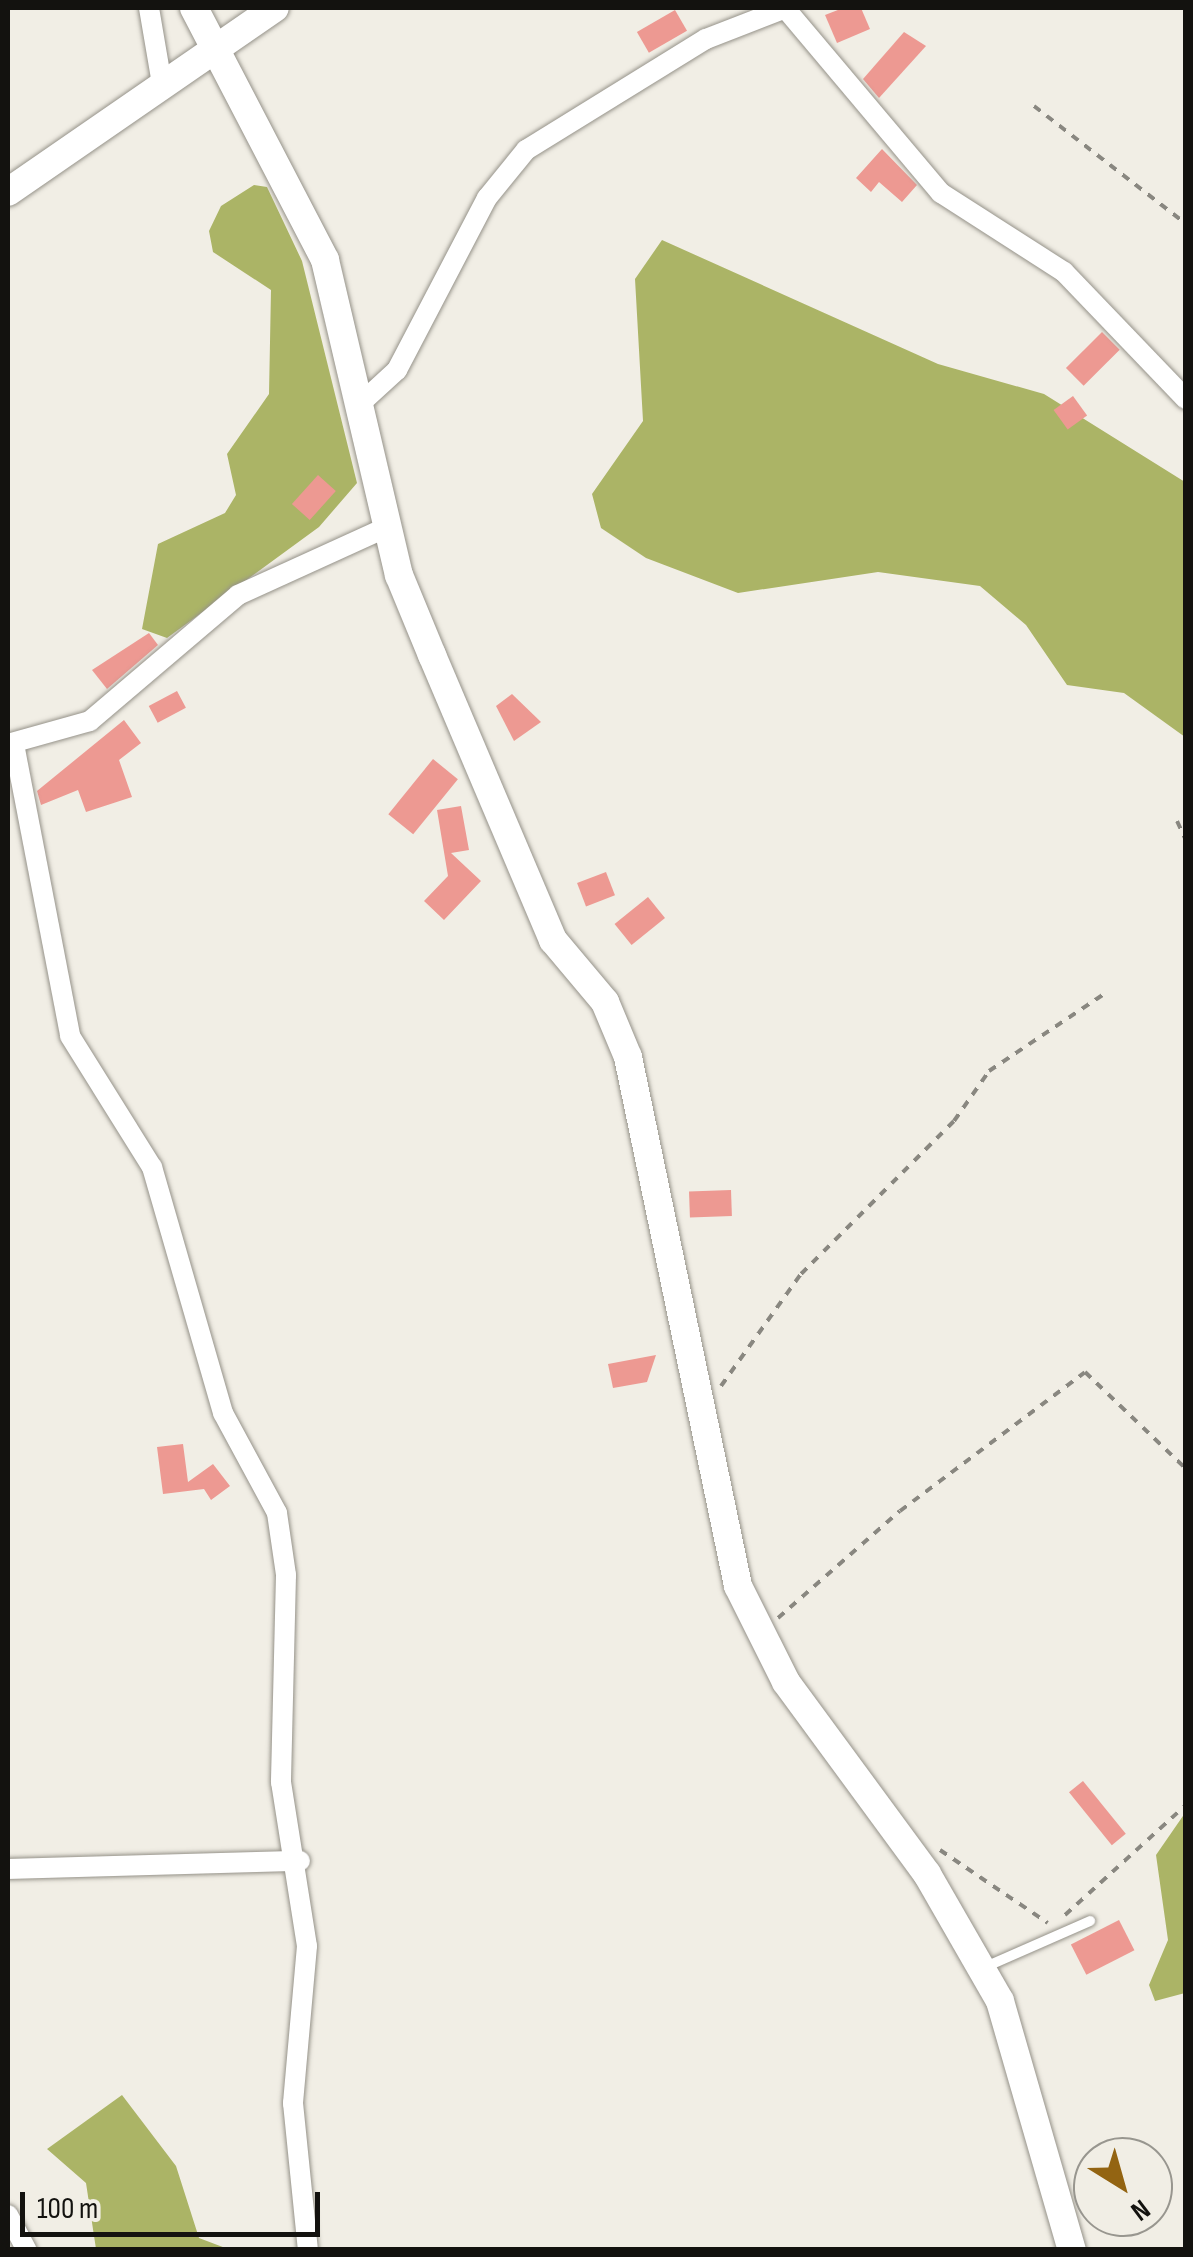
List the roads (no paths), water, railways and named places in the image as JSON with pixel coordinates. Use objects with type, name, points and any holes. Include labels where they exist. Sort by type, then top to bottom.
[{"type":"street","points":[[149,8],[162,84]]},
{"type":"street","points":[[194,8],[324,260],[361,402],[387,528],[553,940],[605,1002],[628,1057],[728,1552],[760,1634],[983,1968],[1013,2035],[1072,2250]]},
{"type":"street","points":[[8,192],[275,8]]},
{"type":"street","points":[[361,402],[397,370],[487,198],[526,150],[706,39],[786,8],[940,193],[1064,272],[1185,399]]},
{"type":"street","points":[[308,2250],[293,2102],[307,1946],[300,1861],[281,1782],[286,1575],[278,1513],[223,1414],[152,1167],[70,1036],[11,744],[90,722],[238,595],[387,528]]},
{"type":"street","points":[[8,1869],[300,1861]]},
{"type":"street","points":[[8,2215],[27,2250]]},
{"type":"lane","points":[[983,1968],[1090,1921]]}]
